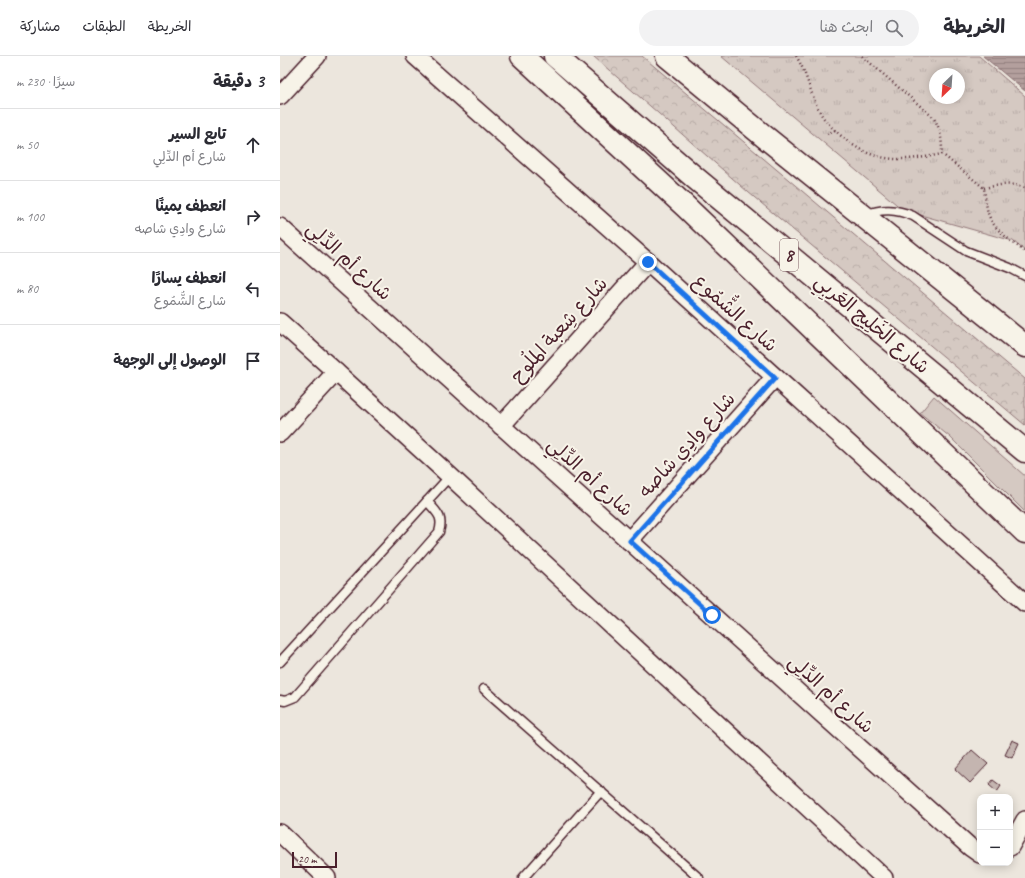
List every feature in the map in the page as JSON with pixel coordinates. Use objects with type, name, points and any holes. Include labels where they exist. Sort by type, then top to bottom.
[{"type":"highway","points":[[522,56],[686,207],[1025,532]]},
{"type":"highway","name":"شارع الخَلِيج العَربِي","points":[[555,56],[694,177],[1025,451]]},
{"type":"highway","points":[[668,56],[765,137],[1025,346]]},
{"type":"street","points":[[280,96],[317,56]]},
{"type":"street","name":"شارع الشُّمُوع","points":[[415,56],[648,262],[1025,602]]},
{"type":"street","name":"شارع أم الدِّلِي","points":[[280,227],[977,852]]},
{"type":"street","name":"شارع شِعبة الملُوح","points":[[501,426],[648,262]]},
{"type":"street","points":[[280,322],[450,476],[884,878]]},
{"type":"street","points":[[280,433],[336,372]]},
{"type":"street","name":"شارع وادِي شاصه","points":[[630,541],[775,378]]},
{"type":"street","points":[[1013,842],[1025,820]]},
{"type":"street","points":[[280,833],[327,878]]},
{"type":"lane","points":[[864,216],[880,210],[905,212],[966,251],[1010,268],[1025,276]]},
{"type":"lane","points":[[280,662],[450,476]]},
{"type":"lane","points":[[280,700],[285,701],[295,698],[439,532],[442,524],[440,515],[427,501]]},
{"type":"lane","points":[[484,689],[699,878]]},
{"type":"lane","points":[[523,878],[601,791]]},
{"type":"path","points":[[796,56],[819,111],[846,141],[862,151],[881,158],[900,160],[942,154],[984,188],[988,214],[994,224],[1003,234],[1025,252]]},
{"type":"path","points":[[862,56],[933,117],[942,135],[942,154]]},
{"type":"path","points":[[827,134],[835,130]]},
{"type":"path","points":[[984,188],[1006,183],[1025,188]]},
{"type":"green space","points":[[593,56],[642,56],[1025,379],[1025,425],[748,192]]},
{"type":"green space","points":[[721,56],[979,56],[1025,96],[1025,251],[1013,241],[903,210]]},
{"type":"green space","points":[[934,396],[1025,476],[1025,512],[950,437],[920,413]]},
{"type":"shaded area","points":[[983,56],[1025,56],[1025,91]]},
{"type":"building","points":[[1012,740],[1019,743],[1012,758],[1005,755]]},
{"type":"building","points":[[972,750],[988,764],[970,783],[955,769]]},
{"type":"building","points":[[993,780],[1001,786],[997,792],[989,785]]},
{"type":"route","points":[[648,262],[775,378],[630,541],[712,615]]}]
